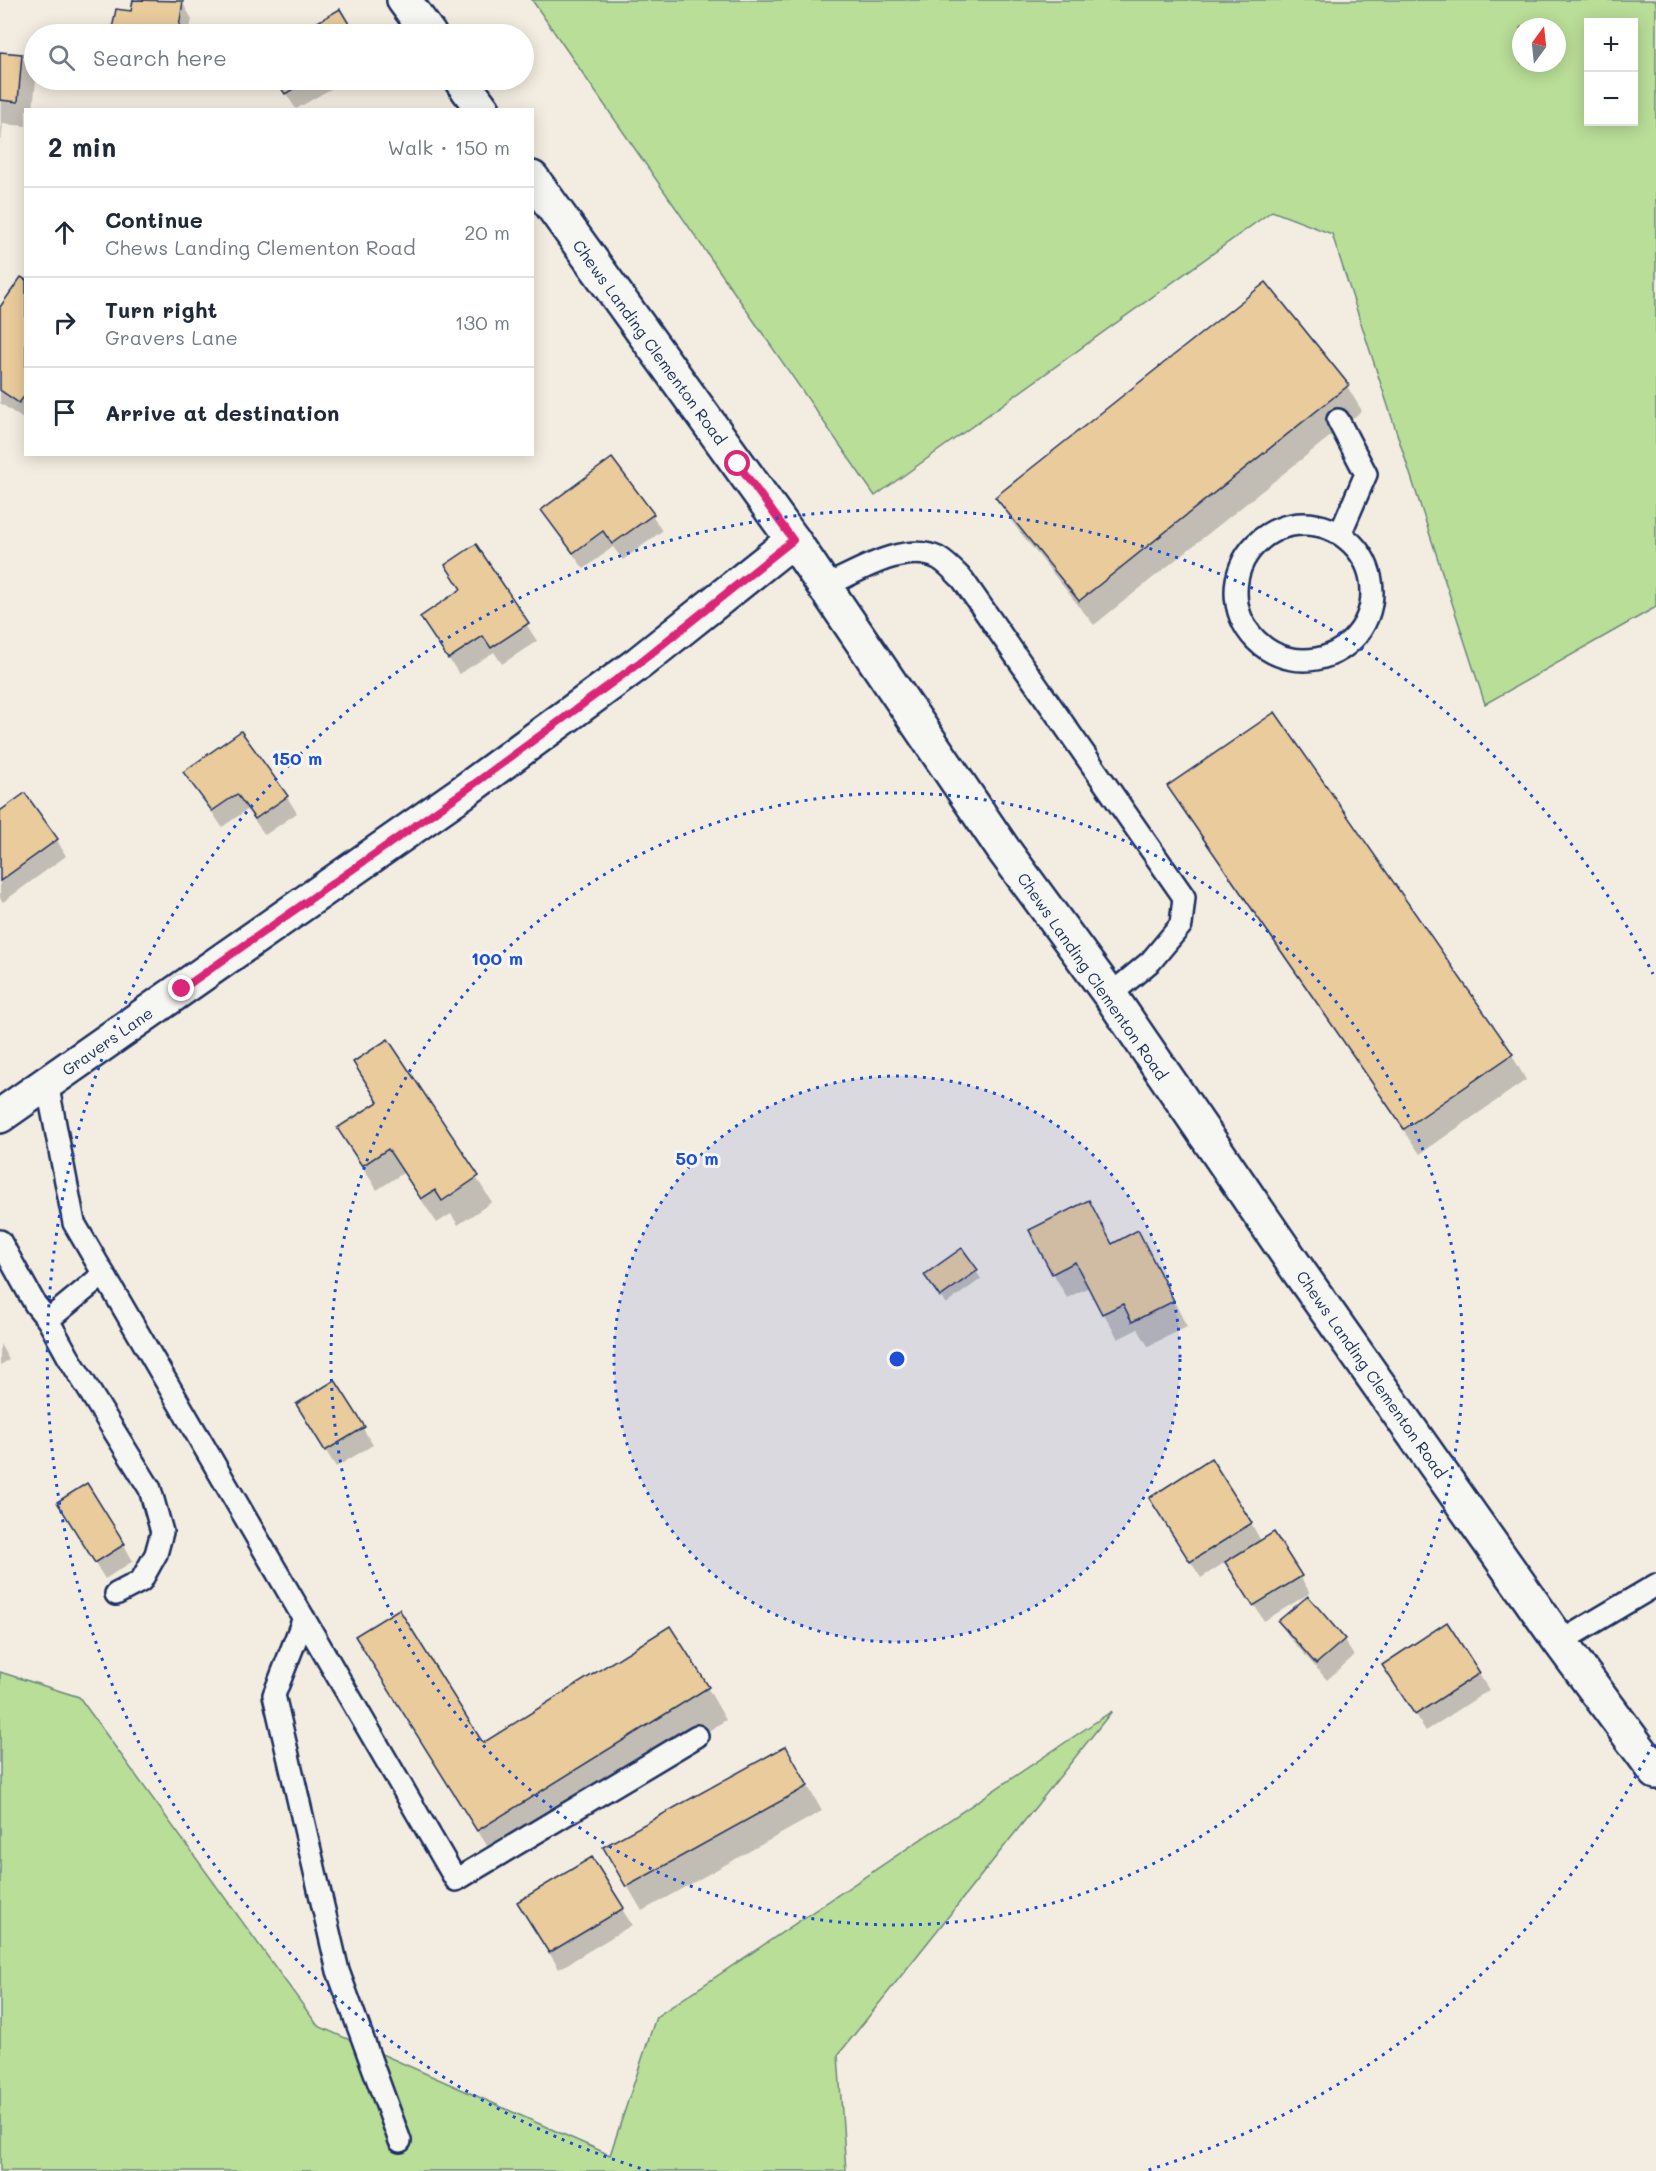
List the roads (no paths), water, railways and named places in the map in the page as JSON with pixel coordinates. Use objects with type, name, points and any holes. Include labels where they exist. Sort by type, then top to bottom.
[{"type":"main road","points":[[404,0],[422,24]]},
{"type":"main road","points":[[468,90],[482,108]]},
{"type":"main road","name":"Chews Landing Clementon Road","points":[[534,181],[793,540],[1003,849],[1110,995],[1287,1254],[1560,1642],[1656,1772]]},
{"type":"main road","name":"Gravers Lane","points":[[0,1116],[463,792],[639,663],[793,540]]},
{"type":"lane","points":[[1338,420],[1366,474],[1341,534]]},
{"type":"lane","points":[[1296,523],[1319,525],[1341,534],[1358,550],[1369,570],[1373,591],[1369,614],[1359,633],[1343,648],[1323,658],[1301,661],[1279,656],[1260,645],[1245,628],[1236,608],[1235,585],[1242,562],[1255,543],[1274,530],[1296,523]]},
{"type":"lane","points":[[824,587],[890,557],[912,552],[938,558],[963,580],[1184,897],[1181,925],[1151,962],[1110,995]]},
{"type":"lane","points":[[47,1083],[74,1222],[456,1880],[698,1736]]},
{"type":"lane","points":[[0,1241],[35,1304],[48,1320],[150,1489],[162,1532],[156,1554],[141,1581],[116,1594]]},
{"type":"lane","points":[[48,1320],[104,1274]]},
{"type":"lane","points":[[1560,1642],[1656,1585]]},
{"type":"lane","points":[[304,1618],[273,1695],[338,1971],[400,2141]]}]
